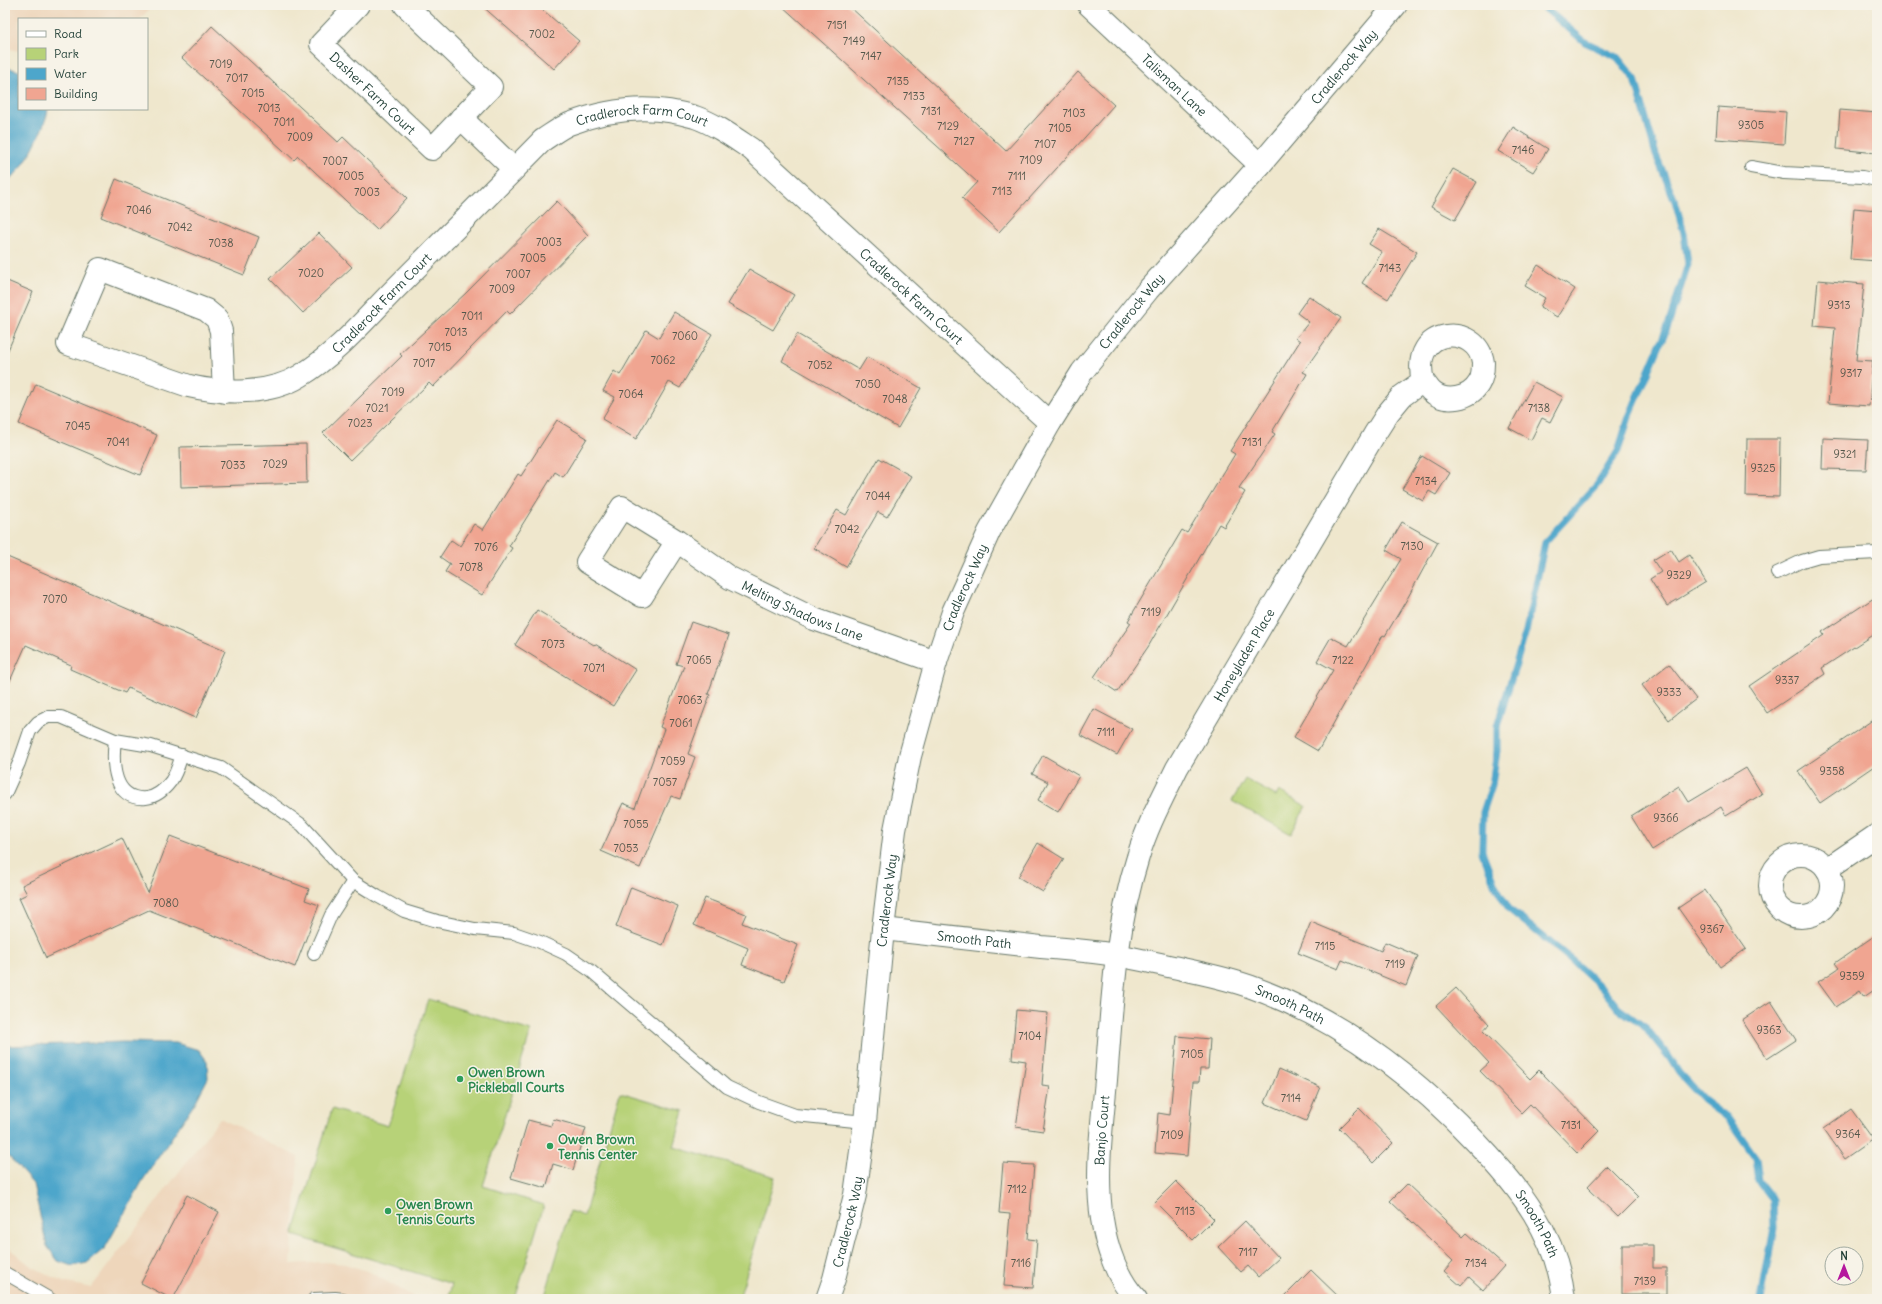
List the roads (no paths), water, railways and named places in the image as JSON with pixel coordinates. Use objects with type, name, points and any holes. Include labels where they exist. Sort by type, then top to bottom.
[{"type":"street","name":"Dasher Farm Court","points":[[358,5],[321,44],[432,149],[491,87],[405,5]]},
{"type":"street","name":"Talisman Lane","points":[[1089,5],[1260,165]]},
{"type":"street","name":"Cradlerock Way","points":[[827,1299],[834,1279],[855,1195],[865,1122],[883,929],[895,830],[910,756],[936,662],[953,612],[989,532],[1050,423],[1082,372],[1120,322],[1260,165],[1396,5]]},
{"type":"street","name":"Cradlerock Farm Court","points":[[224,392],[221,331],[217,319],[206,310],[100,269],[68,344],[189,386],[224,392],[254,390],[282,384],[300,376],[344,340],[543,140],[568,125],[593,116],[618,110],[645,108],[669,111],[696,118],[723,131],[751,150],[1050,423]]},
{"type":"street","points":[[461,118],[514,169]]},
{"type":"street","name":"Honeyladen Place","points":[[1116,955],[1138,856],[1150,825],[1177,768],[1388,413],[1402,396],[1424,381]]},
{"type":"street","name":"Melting Shadows Lane","points":[[677,541],[730,578],[814,619],[936,662]]},
{"type":"street","points":[[1827,869],[1877,835]]},
{"type":"street","name":"Smooth Path","points":[[883,929],[1116,955],[1217,977],[1254,988],[1319,1018],[1357,1040],[1395,1066],[1429,1095],[1508,1176],[1518,1189],[1542,1230],[1556,1262],[1564,1299]]},
{"type":"street","name":"Banjo Court","points":[[1116,955],[1100,1157],[1100,1191],[1102,1219],[1109,1247],[1120,1274],[1130,1293],[1136,1299]]},
{"type":"lane","points":[[1751,167],[1784,173],[1862,177],[1877,180]]},
{"type":"lane","points":[[1777,573],[1802,561],[1819,556],[1877,553]]},
{"type":"lane","points":[[5,794],[19,763],[30,731],[38,722],[48,717],[62,716],[115,740],[151,746],[221,768],[302,825],[353,881],[404,911],[437,921],[475,929],[514,933],[540,942],[566,954],[612,988],[727,1087],[759,1102],[795,1115],[865,1122]]},
{"type":"lane","points":[[115,740],[113,754],[119,784],[125,794],[138,799],[150,798],[162,791],[172,780],[182,756]]},
{"type":"lane","points":[[314,954],[331,915],[353,881]]},
{"type":"lane","points":[[5,1273],[49,1299]]},
{"type":"lane","points":[[314,1299],[343,1299]]},
{"type":"water","points":[[9,68],[18,71],[18,110],[48,110],[41,132],[23,165],[5,183],[5,70]]},
{"type":"water","points":[[123,1042],[176,1043],[199,1050],[207,1061],[208,1078],[195,1103],[143,1180],[105,1248],[87,1263],[72,1266],[58,1261],[47,1246],[33,1184],[5,1152],[5,1046]]},
{"type":"waterway","points":[[1541,5],[1585,42],[1617,57],[1635,79],[1656,155],[1675,201],[1684,233],[1688,264],[1668,326],[1629,417],[1618,451],[1597,485],[1545,542],[1526,631],[1497,726],[1497,751],[1492,785],[1483,812],[1482,851],[1495,885],[1509,909],[1568,957],[1602,988],[1618,1008],[1646,1028],[1669,1057],[1679,1073],[1703,1099],[1727,1117],[1756,1158],[1759,1181],[1773,1199],[1774,1228],[1761,1299]]},
{"type":"place","name":"Owen Brown Pickleball Courts","points":[[460,1079]]},
{"type":"place","name":"Owen Brown Tennis Center","points":[[550,1146]]},
{"type":"place","name":"Owen Brown Tennis Courts","points":[[388,1211]]}]
